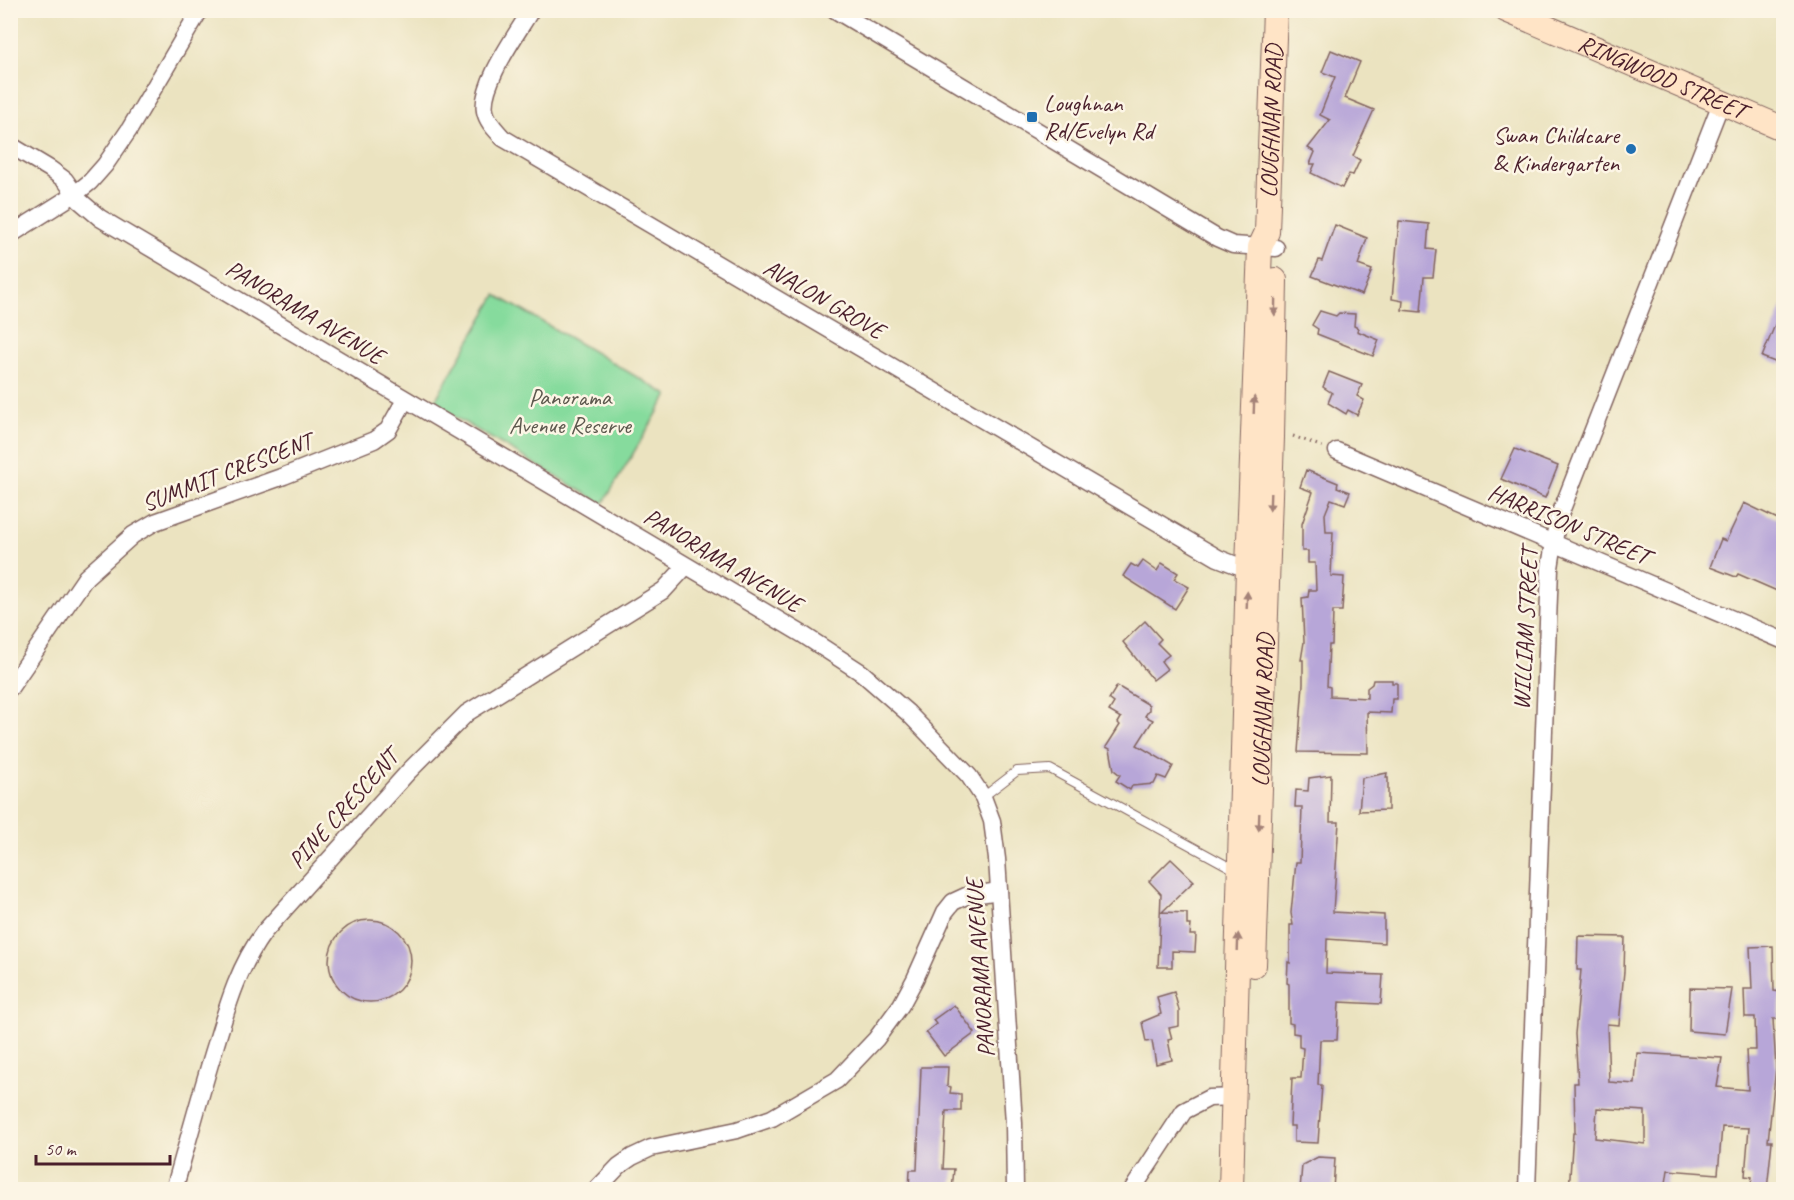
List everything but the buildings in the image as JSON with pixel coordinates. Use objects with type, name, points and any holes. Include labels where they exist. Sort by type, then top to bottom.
[{"type":"main road","name":"LOUGHNAN ROAD","points":[[1231,1190],[1248,567],[1267,242],[1275,10]]},
{"type":"main road","name":"RINGWOOD STREET","points":[[1506,10],[1784,129]]},
{"type":"main road","name":"LOUGHNAN ROAD","points":[[1246,1190],[1272,437],[1267,242]]},
{"type":"street","points":[[10,235],[75,194],[105,165],[129,130],[200,10]]},
{"type":"street","name":"AVALON GROVE","points":[[531,10],[486,90],[485,111],[491,124],[503,138],[1211,554],[1233,564],[1248,567]]},
{"type":"street","points":[[835,10],[1217,238],[1233,245],[1267,242]]},
{"type":"street","name":"WILLIAM STREET","points":[[1527,1190],[1550,568],[1553,543],[1557,522],[1721,103]]},
{"type":"street","name":"PANORAMA AVENUE","points":[[10,145],[64,180],[88,208],[100,218],[802,634],[862,672],[908,713],[954,760],[969,776],[983,797],[992,821],[999,891],[1013,1112],[1015,1190]]},
{"type":"street","name":"SUMMIT CRESCENT","points":[[10,688],[86,577],[133,535],[155,522],[284,476],[374,440],[388,430],[405,399]]},
{"type":"street","name":"HARRISON STREET","points":[[1337,451],[1784,640]]},
{"type":"street","name":"PINE CRESCENT","points":[[174,1190],[234,984],[252,948],[264,932],[409,771],[467,713],[664,590],[686,566]]},
{"type":"street","points":[[596,1190],[619,1166],[651,1148],[737,1130],[772,1118],[837,1080],[876,1039],[901,1005],[945,912],[953,902],[966,896],[999,891]]},
{"type":"street","points":[[1132,1190],[1184,1111],[1209,1098],[1234,1097]]},
{"type":"lane","points":[[983,797],[1017,771],[1050,769],[1240,872]]},
{"type":"path","points":[[1285,433],[1337,451]]},
{"type":"green space","name":"Panorama Avenue Reserve","points":[[496,295],[668,395],[603,504],[433,404]]},
{"type":"place","name":"Loughnan Rd/Evelyn Rd","points":[[1032,117]]},
{"type":"place","name":"Swan Childcare & Kindergarten","points":[[1631,149]]}]
